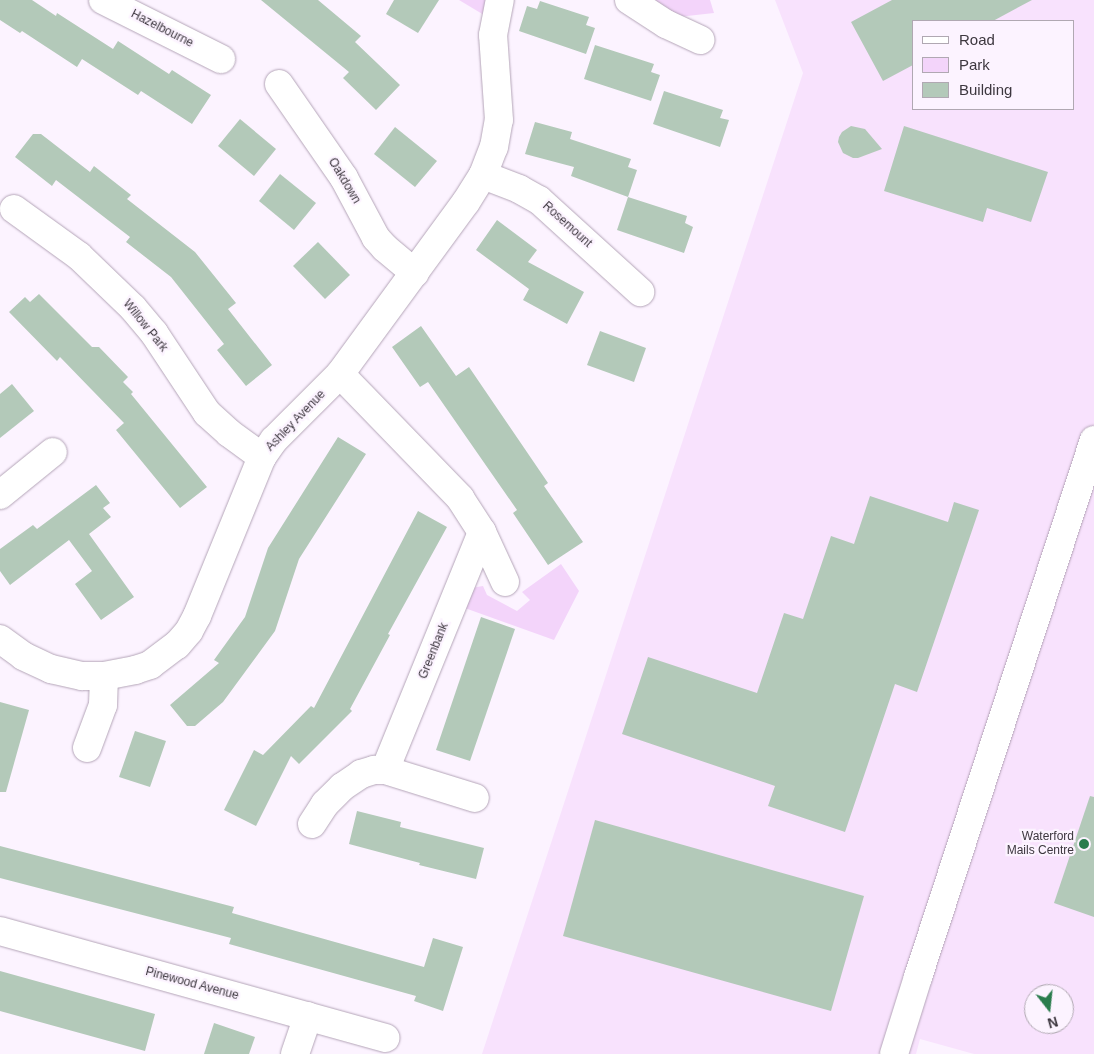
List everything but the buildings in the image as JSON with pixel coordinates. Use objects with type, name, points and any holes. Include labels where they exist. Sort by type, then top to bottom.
[{"type":"street","name":"Hazelbourne","points":[[103,0],[221,59]]},
{"type":"street","name":"Ashley Avenue","points":[[0,639],[23,656],[51,669],[82,676],[104,676],[150,665],[170,651],[189,631],[197,616],[262,457],[274,440],[340,374],[466,202],[483,175],[494,147],[498,120],[493,35],[500,0]]},
{"type":"street","points":[[629,0],[666,24],[701,40]]},
{"type":"street","name":"Oakdown","points":[[278,84],[344,178],[376,238],[414,273]]},
{"type":"street","name":"Rosemount","points":[[483,175],[519,189],[539,200],[640,292]]},
{"type":"street","name":"Willow Park","points":[[14,209],[79,256],[133,308],[164,347],[207,413],[228,433],[262,457]]},
{"type":"street","points":[[340,374],[452,488],[469,510],[482,532],[505,582]]},
{"type":"street","points":[[894,1054],[1094,440]]},
{"type":"street","points":[[0,495],[53,452]]},
{"type":"street","name":"Greenbank","points":[[385,770],[482,532]]},
{"type":"street","points":[[87,748],[103,705],[104,676]]},
{"type":"street","points":[[312,824],[325,804],[342,786],[369,771],[385,770],[475,798]]},
{"type":"street","name":"Pinewood Avenue","points":[[0,931],[384,1038]]},
{"type":"street","points":[[295,1054],[308,1016]]},
{"type":"shaded area","points":[[775,0],[1094,0],[1094,1054],[974,1054],[920,1039],[916,1054],[482,1054],[803,73]]},
{"type":"green space","points":[[459,0],[489,0],[484,15]]},
{"type":"green space","points":[[644,0],[710,0],[714,13],[669,18]]},
{"type":"green space","points":[[561,564],[579,591],[554,640],[462,607],[471,588],[483,586],[487,595],[517,611],[530,600],[522,592]]},
{"type":"place","name":"Waterford Mails Centre","points":[[1084,844]]}]
